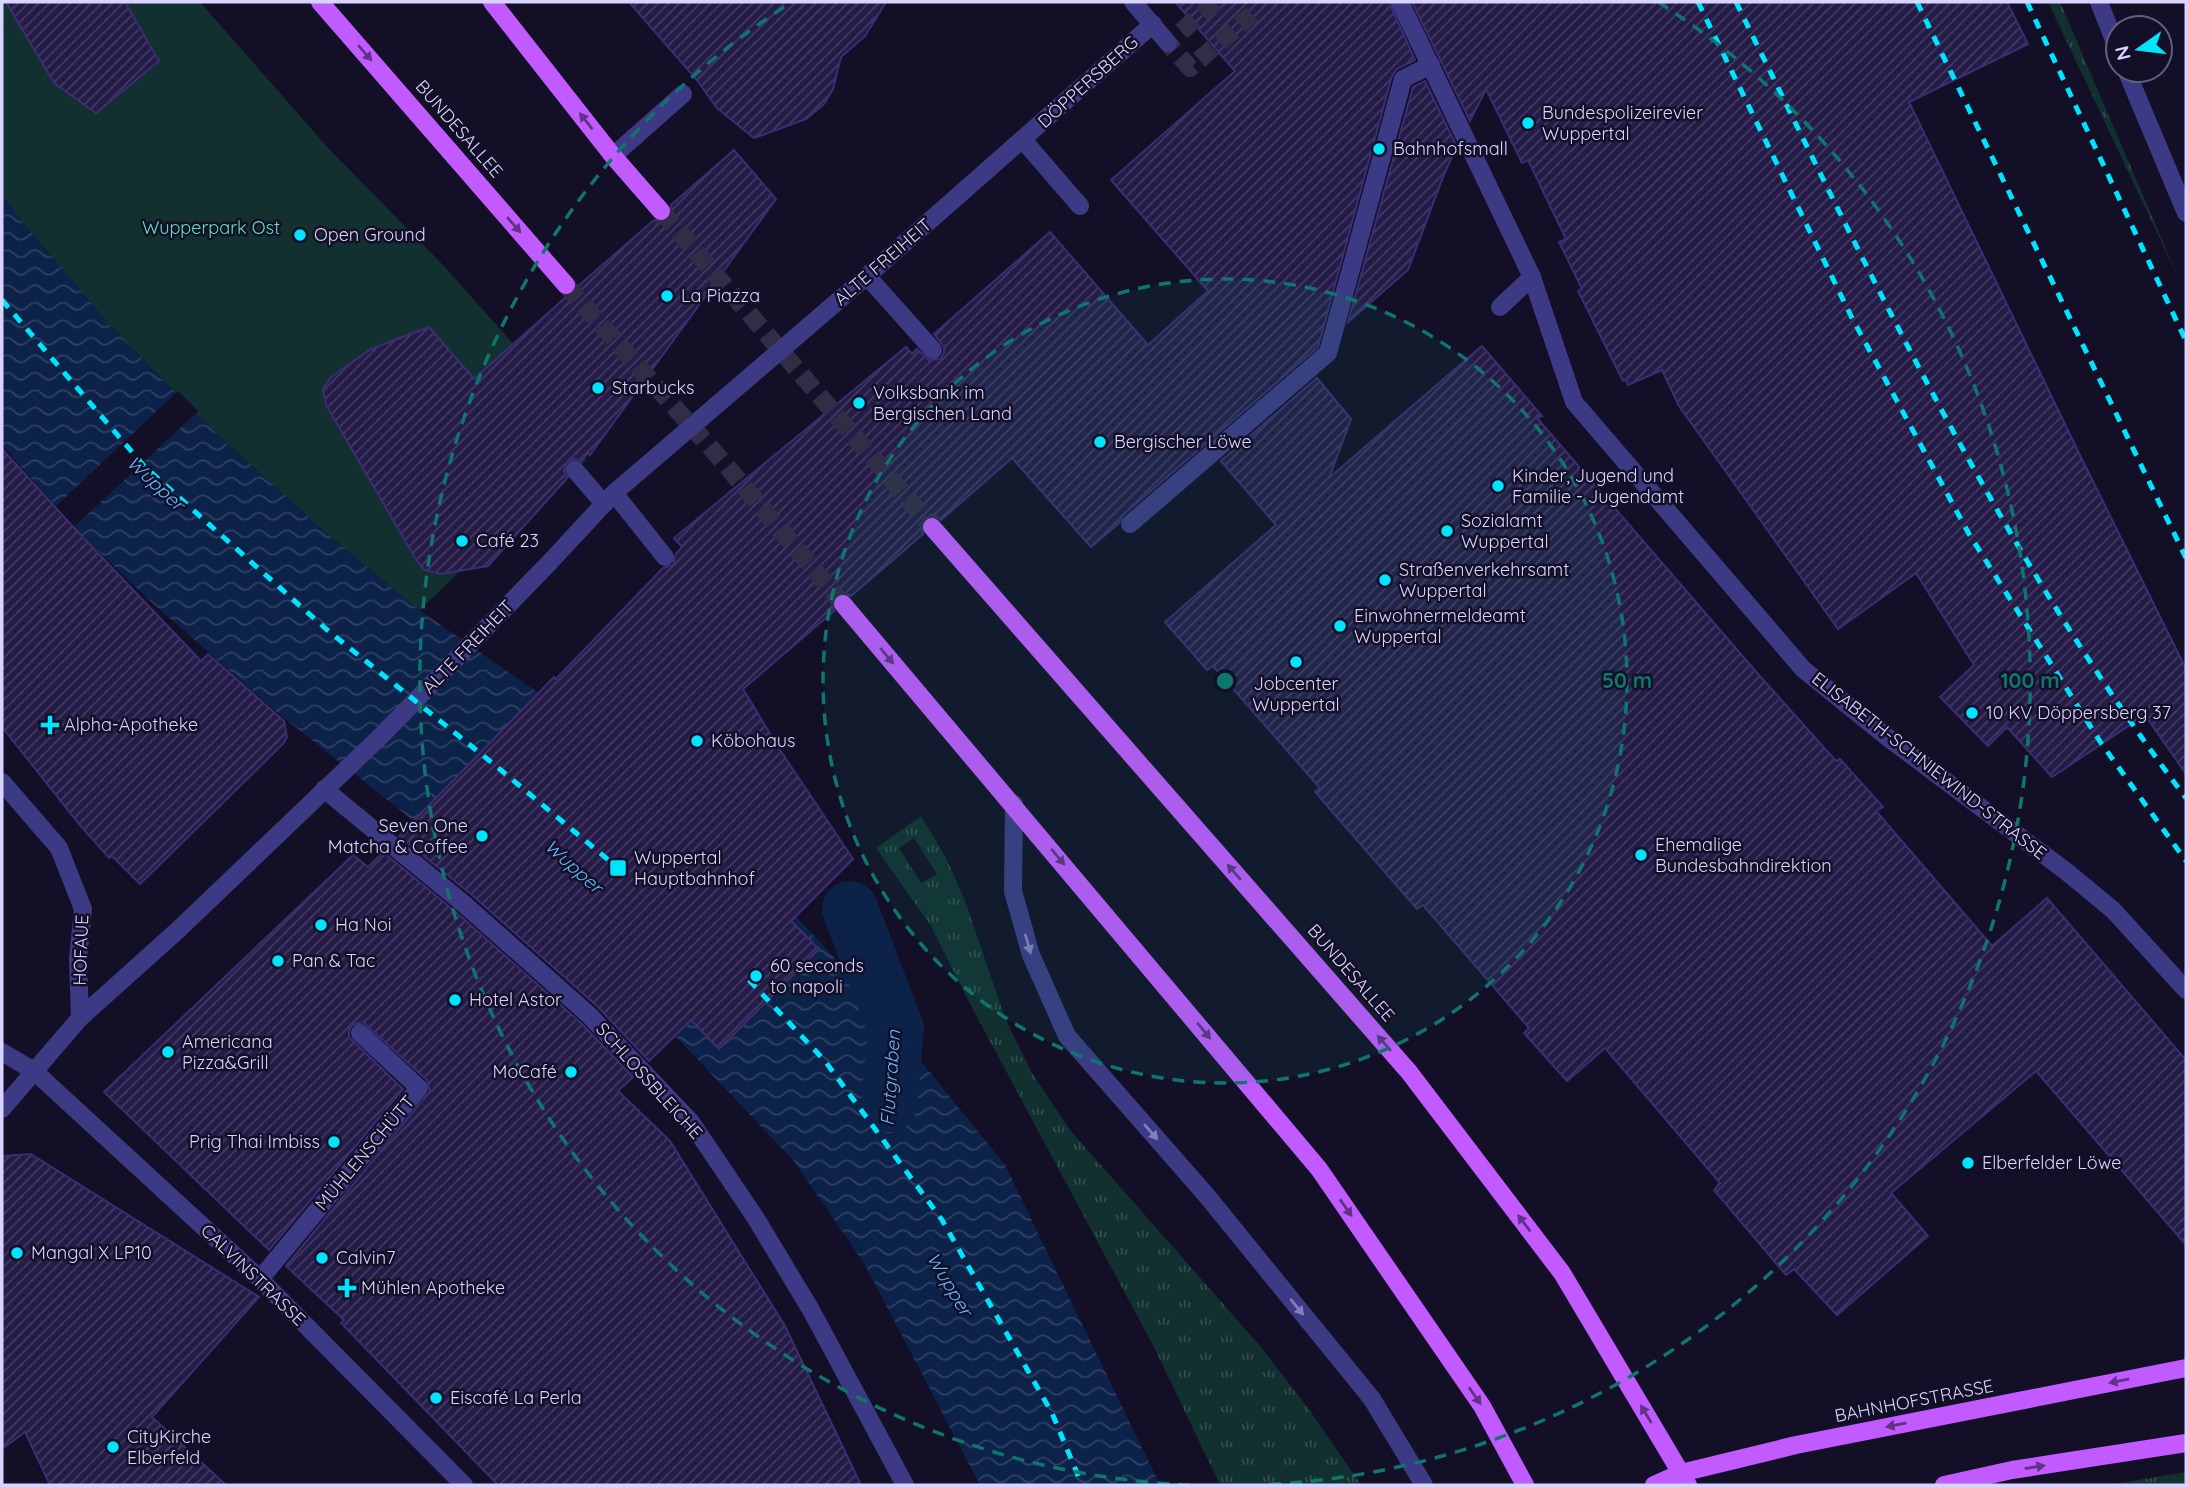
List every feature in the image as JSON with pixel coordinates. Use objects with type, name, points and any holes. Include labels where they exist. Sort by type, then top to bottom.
[{"type":"main road","name":"BUNDESALLEE","points":[[320,2],[566,285]]},
{"type":"main road","points":[[492,2],[613,156],[661,211]]},
{"type":"main road","name":"BUNDESALLEE","points":[[932,527],[1409,1072],[1562,1273],[1684,1479]]},
{"type":"main road","points":[[843,604],[1319,1169],[1482,1406],[1525,1485]]},
{"type":"main road","name":"BAHNHOFSTRASSE","points":[[1654,1485],[1684,1479],[1808,1443],[2186,1368]]},
{"type":"main road","points":[[1944,1485],[2012,1470],[2186,1443]]},
{"type":"street","name":"DÖPPERSBERG","points":[[1133,2],[1168,43]]},
{"type":"street","points":[[1400,2],[1532,277],[1500,307]]},
{"type":"street","name":"DÖPPERSBERG","points":[[950,203],[1153,24]]},
{"type":"street","points":[[1130,524],[1328,353],[1404,79],[1431,65]]},
{"type":"street","points":[[2132,84],[2186,213]]},
{"type":"street","points":[[613,156],[683,94]]},
{"type":"street","name":"DÖPPERSBERG","points":[[1023,140],[1080,206]]},
{"type":"street","name":"ALTE FREIHEIT","points":[[2,1109],[80,1018],[178,930],[381,736],[609,498],[950,203]]},
{"type":"street","points":[[867,276],[933,350]]},
{"type":"street","name":"ELISABETH-SCHNIEWIND-STRASSE","points":[[1532,277],[1573,402],[1803,669],[1887,737],[2057,864],[2113,910],[2186,990]]},
{"type":"street","points":[[575,470],[609,498],[665,556]]},
{"type":"street","name":"HOFAUE","points":[[2,782],[59,848],[83,909],[78,959],[80,1018]]},
{"type":"street","name":"SCHLOSSBLEICHE","points":[[329,784],[589,1015],[691,1122],[755,1217],[811,1310],[905,1485]]},
{"type":"street","points":[[1014,804],[1013,891],[1031,955],[1067,1036],[1207,1196],[1372,1399],[1424,1485]]},
{"type":"street","name":"MÜHLENSCHÜTT","points":[[260,1279],[418,1088],[360,1033]]},
{"type":"street","name":"CALVINSTRASSE","points":[[2,1052],[34,1071],[260,1279],[464,1485]]},
{"type":"green space","name":"Wupperpark Ost","points":[[2,2],[200,2],[329,149],[441,263],[509,339],[513,344],[503,353],[563,436],[586,460],[488,566],[459,572],[420,610],[415,607],[324,531],[208,426],[106,321],[2,197]]},
{"type":"green space","points":[[2048,2],[2060,2],[2178,277]]},
{"type":"green space","points":[[921,816],[945,856],[964,898],[1005,1018],[1032,1073],[1070,1130],[1261,1347],[1308,1408],[1361,1485],[1220,1485],[1155,1349],[931,926],[876,848]],"holes":[[[914,838],[937,874],[921,883],[899,848]]]},
{"type":"green space","points":[[2186,1472],[2186,1485],[2109,1485]]},
{"type":"water","name":"Wupper","points":[[2,197],[106,321],[208,426],[324,531],[415,607],[550,701],[781,904],[809,930],[866,993],[1005,1165],[1160,1485],[980,1485],[864,1263],[793,1160],[646,1005],[279,714],[149,600],[77,530],[2,445]]},
{"type":"pier","points":[[178,391],[198,411],[74,527],[55,507]]},
{"type":"building","points":[[6,2],[125,2],[159,61],[96,113],[54,83]]},
{"type":"building","points":[[629,2],[886,2],[865,36],[841,57],[833,89],[824,104],[806,119],[754,138],[717,108],[696,79]]},
{"type":"building","points":[[1175,2],[1389,2],[1415,60],[1397,69],[1392,76],[1318,347],[1123,515],[1119,523],[1091,547],[1012,458],[941,520],[935,516],[925,518],[921,524],[923,534],[851,596],[842,593],[835,596],[832,605],[834,611],[743,689],[778,747],[853,859],[791,921],[819,949],[719,1049],[691,1020],[649,1061],[597,1006],[472,895],[399,836],[663,568],[673,565],[676,554],[682,547],[674,538],[906,347],[912,354],[917,349],[929,360],[940,359],[944,347],[934,334],[1050,232],[1148,345],[1208,291],[1111,180],[1235,71]]},
{"type":"building","points":[[1412,2],[2007,2],[2028,44],[1909,102],[2186,669],[2186,774],[2145,715],[2052,777],[2007,727],[1988,746],[1940,697],[1974,665],[1916,573],[1838,629],[1679,406],[1662,370],[1628,385],[1626,380],[1623,381],[1578,291],[1582,289],[1559,242],[1566,239],[1528,160],[1522,163],[1486,89],[1470,121]]},
{"type":"building","points":[[1425,81],[1457,147],[1408,270],[1348,322],[1413,87]]},
{"type":"building","points":[[734,150],[776,199],[590,455],[588,453],[581,461],[574,459],[567,462],[564,471],[567,478],[488,566],[441,574],[425,570],[417,561],[326,405],[323,389],[331,377],[371,349],[429,327],[474,379],[654,220],[668,220],[672,214],[671,205]]},
{"type":"building","name":"Ehemalige Bundesbahndirektion","points":[[1482,346],[1542,416],[1537,418],[1758,674],[1836,761],[1840,759],[1883,807],[1876,811],[1992,946],[2047,898],[2186,1060],[2186,1245],[2036,1071],[1891,1193],[1928,1236],[1837,1315],[1794,1269],[1786,1275],[1714,1190],[1720,1183],[1605,1048],[1567,1081],[1524,1033],[1529,1028],[1423,905],[1417,909],[1315,792],[1320,788],[1213,666],[1207,670],[1165,622],[1276,525],[1221,461],[1317,378],[1351,419],[1329,478]]},
{"type":"building","points":[[2,449],[201,661],[208,654],[284,721],[287,737],[283,744],[140,884],[112,856],[109,858],[79,824],[2,727]]},
{"type":"building","points":[[383,852],[457,913],[581,1023],[633,1077],[618,1091],[670,1141],[785,1326],[861,1485],[498,1485],[341,1323],[344,1320],[286,1266],[430,1091],[427,1080],[363,1022],[352,1025],[349,1037],[403,1089],[269,1250],[104,1092],[353,855],[368,867]]},
{"type":"building","points":[[31,1154],[259,1297],[152,1417],[226,1485],[50,1485],[25,1432],[2,1449],[2,1156]]},
{"type":"waterway","name":"Flutgraben","points":[[850,909],[896,1029],[889,1104]]},
{"type":"tunnel","points":[[1215,2],[1168,43],[1190,68],[1252,14]]},
{"type":"tunnel","points":[[661,211],[932,527]]},
{"type":"tunnel","points":[[566,285],[724,463],[843,604]]},
{"type":"railway","points":[[1698,2],[1852,318],[1969,534],[2101,743],[2186,861]]},
{"type":"railway","points":[[1736,2],[1889,310],[1998,511],[2119,705],[2186,798]]},
{"type":"railway","points":[[1917,2],[2186,558]]},
{"type":"railway","points":[[2027,2],[2186,341]]},
{"type":"railway","points":[[2,300],[144,466],[326,629],[618,868]]},
{"type":"railway","points":[[749,980],[825,1061],[942,1220],[1052,1413],[1082,1485]]},
{"type":"place","name":"Bundespolizeirevier Wuppertal","points":[[1528,123]]},
{"type":"place","name":"Bahnhofsmall","points":[[1379,149]]},
{"type":"place","name":"Open Ground","points":[[300,235]]},
{"type":"place","name":"La Piazza","points":[[667,296]]},
{"type":"place","name":"Starbucks","points":[[598,388]]},
{"type":"place","name":"Volksbank im Bergischen Land","points":[[859,403]]},
{"type":"place","name":"Bergischer Löwe","points":[[1100,442]]},
{"type":"place","name":"Kinder, Jugend und Familie - Jugendamt","points":[[1498,486]]},
{"type":"place","name":"Sozialamt Wuppertal","points":[[1447,531]]},
{"type":"place","name":"Café 23","points":[[462,541]]},
{"type":"place","name":"Straßenverkehrsamt Wuppertal","points":[[1385,580]]},
{"type":"place","name":"Einwohnermeldeamt Wuppertal","points":[[1340,626]]},
{"type":"place","name":"Jobcenter Wuppertal","points":[[1296,662]]},
{"type":"place","name":"10 KV Döppersberg 37","points":[[1972,713]]},
{"type":"place","name":"Alpha-Apotheke","points":[[50,725]]},
{"type":"place","name":"Köbohaus","points":[[697,741]]},
{"type":"place","name":"Seven One Matcha & Coffee","points":[[482,836]]},
{"type":"place","name":"Ehemalige Bundesbahndirektion","points":[[1641,855]]},
{"type":"place","name":"Wuppertal Hauptbahnhof","points":[[618,868]]},
{"type":"place","name":"Ha Noi","points":[[321,925]]},
{"type":"place","name":"Pan & Tac","points":[[278,961]]},
{"type":"place","name":"60 seconds to napoli","points":[[756,976]]},
{"type":"place","name":"Hotel Astor","points":[[455,1000]]},
{"type":"place","name":"Americana Pizza&Grill","points":[[168,1052]]},
{"type":"place","name":"MoCafé","points":[[571,1072]]},
{"type":"place","name":"Prig Thai Imbiss","points":[[334,1142]]},
{"type":"place","name":"Elberfelder Löwe","points":[[1968,1163]]},
{"type":"place","name":"Mangal X LP10","points":[[17,1253]]},
{"type":"place","name":"Calvin7","points":[[322,1258]]},
{"type":"place","name":"Mühlen Apotheke","points":[[347,1288]]},
{"type":"place","name":"Eiscafé La Perla","points":[[436,1398]]},
{"type":"place","name":"CityKirche Elberfeld","points":[[113,1447]]}]
